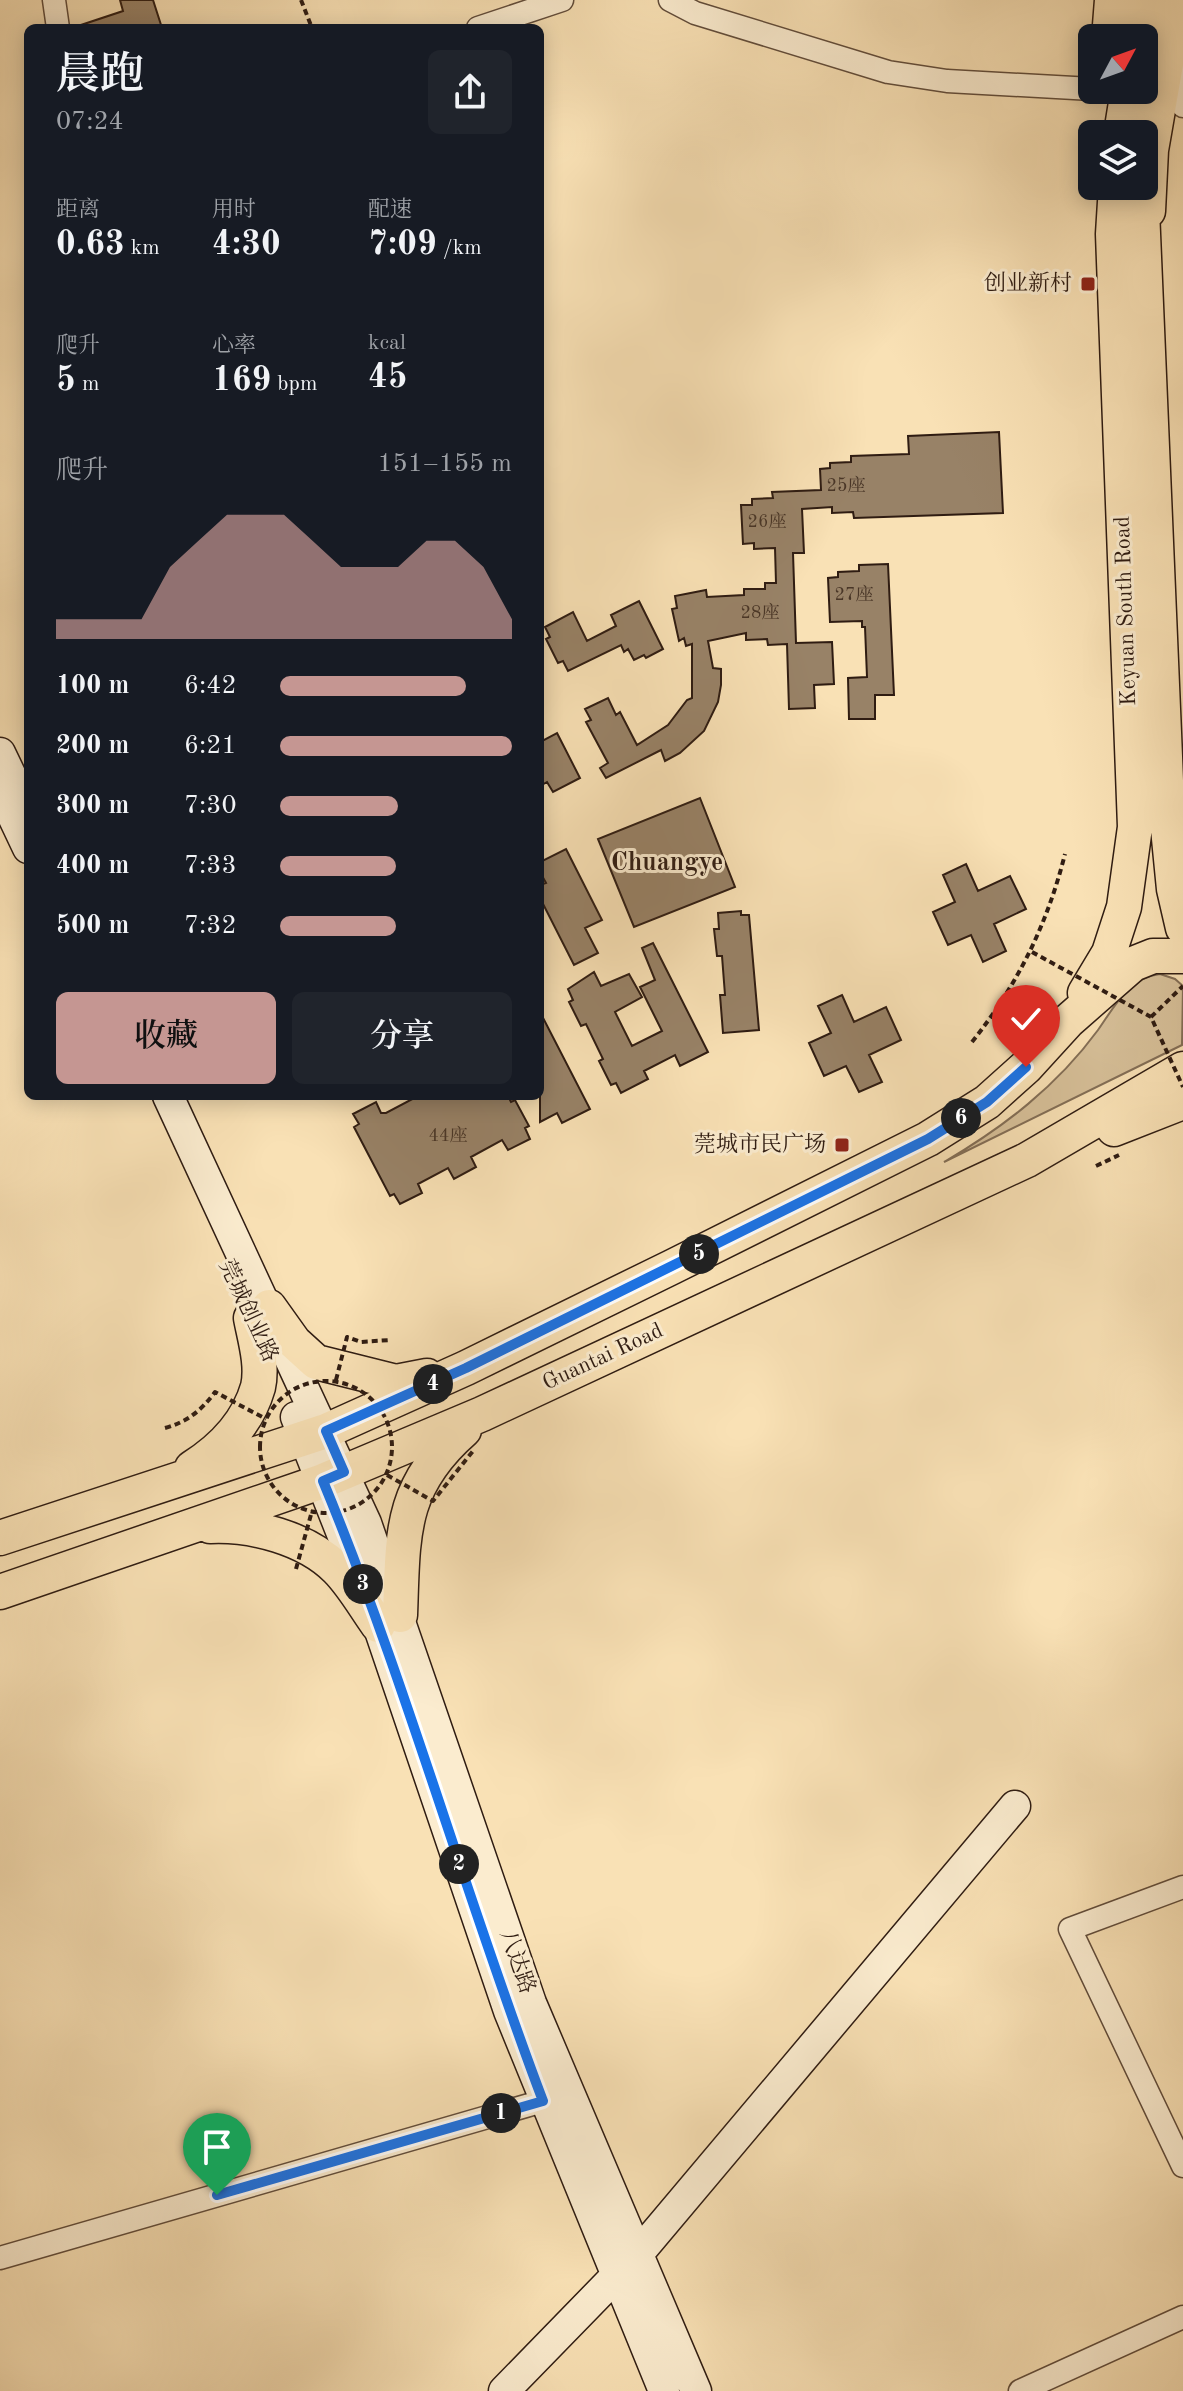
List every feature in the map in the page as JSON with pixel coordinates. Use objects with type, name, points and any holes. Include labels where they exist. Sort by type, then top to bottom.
[{"type":"main road","points":[[1110,24],[1112,0]]},
{"type":"main road","points":[[1149,24],[1165,3]]},
{"type":"main road","points":[[1146,251],[1151,150],[1165,3]]},
{"type":"main road","name":"Keyuan South Road","points":[[1068,1021],[1109,953],[1124,907],[1135,827],[1114,200]]},
{"type":"main road","name":"Keyuan South Road","points":[[1142,200],[1168,828],[1183,928]]},
{"type":"main road","points":[[0,753],[24,802]]},
{"type":"main road","points":[[0,789],[24,840]]},
{"type":"main road","points":[[0,1538],[316,1434],[466,1368],[928,1139],[987,1102],[1026,1067],[1068,1021],[1133,964],[1153,956],[1183,956]]},
{"type":"main road","name":"Guantai Road","points":[[0,1592],[189,1527],[326,1488],[1027,1160],[1183,1069]]},
{"type":"main road","name":"莞城创业路","points":[[149,1100],[260,1313]]},
{"type":"main road","name":"莞城创业路","points":[[170,1100],[260,1313],[316,1434],[326,1488],[354,1526]]},
{"type":"main road","points":[[1027,1160],[1183,1102]]},
{"type":"main road","points":[[260,1313],[316,1362],[329,1366],[396,1382],[466,1368]]},
{"type":"main road","points":[[171,1480],[209,1457],[236,1431],[258,1386],[260,1313]]},
{"type":"main road","points":[[389,1620],[404,1532],[419,1481],[437,1454],[482,1414]]},
{"type":"main road","points":[[189,1527],[229,1525],[258,1529],[293,1540],[336,1568],[389,1620]]},
{"type":"main road","name":"八达路","points":[[354,1526],[627,2266],[664,2391]]},
{"type":"main road","name":"八达路","points":[[389,1620],[509,2011],[543,2101],[627,2266],[696,2391]]},
{"type":"main road","points":[[504,2391],[627,2266],[1015,1806]]},
{"type":"street","points":[[54,0],[57,24]]},
{"type":"street","points":[[490,24],[562,0]]},
{"type":"street","points":[[670,0],[695,13],[888,72],[947,81],[1078,88]]},
{"type":"street","points":[[1165,3],[1183,106]]},
{"type":"street","points":[[1183,1887],[1070,1929],[1183,2166]]},
{"type":"street","points":[[0,2258],[543,2101]]},
{"type":"street","points":[[1020,2391],[1183,2317]]},
{"type":"path","points":[[301,0],[310,24]]},
{"type":"path","points":[[972,1042],[999,1008],[1032,952],[1055,895],[1065,854]]},
{"type":"path","points":[[1032,952],[1151,1017],[1183,1087]]},
{"type":"path","points":[[1151,1017],[1183,986]]},
{"type":"path","points":[[336,1380],[347,1337],[361,1342],[390,1340]]},
{"type":"path","points":[[336,1380],[368,1395],[379,1406],[390,1427],[393,1441],[387,1475],[369,1498],[356,1507],[327,1514],[326,1488],[291,1503],[278,1492],[264,1470],[260,1445],[266,1419],[289,1391],[315,1381],[336,1380]]},
{"type":"path","points":[[165,1428],[185,1422],[206,1405],[215,1392],[266,1419]]},
{"type":"path","points":[[387,1475],[433,1501],[445,1482],[473,1451]]},
{"type":"path","points":[[296,1569],[326,1488]]},
{"type":"shaded area","points":[[1160,974],[1175,979],[1183,986],[1182,1045],[944,1162],[1028,1104],[1082,1050],[1131,987]]},
{"type":"building","points":[[120,0],[153,0],[161,24],[84,24],[123,11]]},
{"type":"building","points":[[999,432],[1003,513],[854,518],[853,512],[832,513],[832,507],[802,509],[804,553],[793,553],[796,643],[832,642],[834,684],[814,685],[815,708],[789,709],[787,644],[768,645],[767,639],[746,640],[746,633],[708,641],[713,668],[721,669],[721,685],[718,702],[704,731],[680,753],[665,761],[661,750],[606,778],[600,768],[608,763],[586,722],[591,720],[585,709],[608,698],[616,715],[620,712],[637,745],[668,725],[687,700],[692,698],[692,644],[686,646],[684,638],[679,641],[672,609],[677,608],[675,596],[706,590],[707,597],[744,595],[744,589],[765,589],[765,583],[776,583],[775,548],[754,549],[754,543],[743,544],[741,505],[752,505],[752,499],[773,498],[772,492],[821,490],[820,469],[830,468],[830,463],[851,462],[851,456],[909,454],[908,436]]},
{"type":"building","points":[[888,564],[894,695],[875,695],[875,719],[849,719],[848,678],[867,677],[865,627],[862,627],[862,621],[830,622],[828,578],[838,577],[838,572],[859,571],[859,565]]},
{"type":"building","points":[[639,601],[663,649],[634,660],[628,649],[624,652],[621,645],[568,671],[563,661],[558,663],[546,639],[550,637],[545,627],[573,612],[587,641],[616,626],[611,615]]},
{"type":"building","points":[[557,733],[580,778],[553,792],[547,782],[544,784],[544,740]]},
{"type":"building","points":[[700,798],[735,887],[634,927],[598,839]]},
{"type":"building","points":[[566,849],[602,920],[585,928],[598,953],[574,965],[544,906],[544,860]]},
{"type":"building","points":[[966,864],[978,891],[1010,876],[1026,909],[994,924],[1006,951],[983,962],[971,935],[948,945],[933,912],[955,902],[943,875]]},
{"type":"building","points":[[741,911],[741,915],[749,915],[759,1030],[723,1033],[720,995],[725,995],[722,956],[717,956],[714,929],[719,929],[718,913]]},
{"type":"building","points":[[653,943],[708,1052],[680,1066],[675,1055],[644,1071],[648,1079],[621,1093],[616,1083],[611,1085],[599,1061],[603,1059],[586,1024],[581,1026],[569,1002],[573,1000],[568,989],[594,972],[601,986],[629,974],[642,997],[615,1012],[632,1046],[662,1031],[640,987],[655,980],[642,948]]},
{"type":"building","points":[[842,995],[854,1022],[886,1007],[901,1040],[869,1055],[882,1082],[859,1092],[846,1066],[824,1076],[809,1043],[831,1033],[818,1006]]},
{"type":"building","points":[[544,1020],[590,1109],[562,1123],[557,1113],[540,1122],[540,1100],[544,1100]]},
{"type":"building","points":[[410,1100],[515,1100],[529,1126],[525,1128],[530,1139],[508,1150],[502,1140],[471,1157],[476,1167],[454,1179],[448,1168],[418,1184],[422,1193],[400,1204],[394,1194],[390,1196],[354,1127],[359,1124],[353,1114],[376,1102],[381,1113]]},
{"type":"place","name":"创业新村","points":[[1088,284]]},
{"type":"place","name":"莞城市民广场","points":[[842,1145]]},
{"type":"district","name":"Chuangye","points":[[667,863]]},
{"type":"route","points":[[217,2195],[543,2101],[509,2011],[378,1625],[323,1481],[344,1472],[326,1431],[466,1368],[928,1139],[987,1102],[1026,1067]]}]
